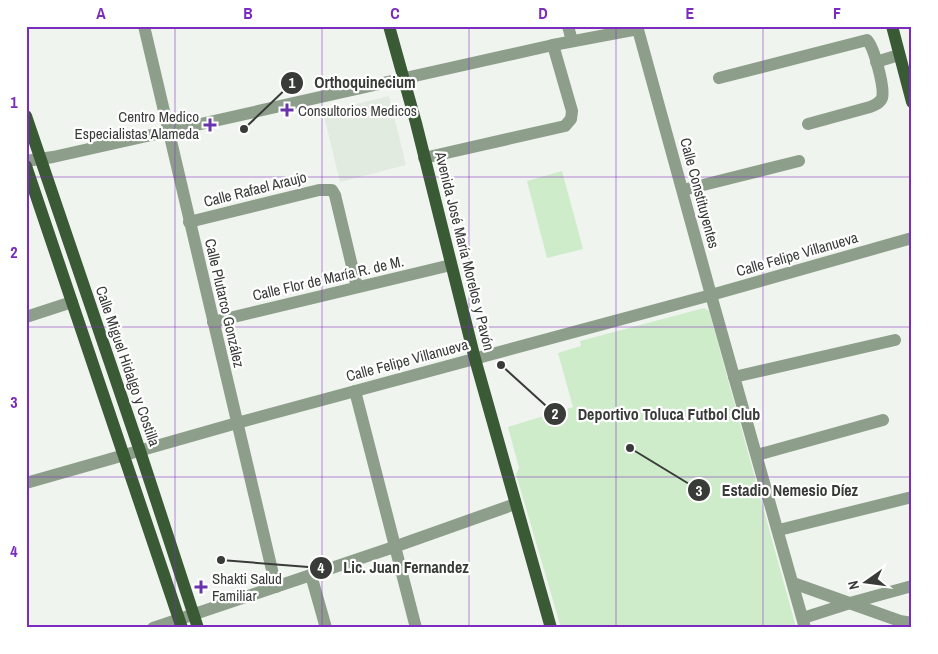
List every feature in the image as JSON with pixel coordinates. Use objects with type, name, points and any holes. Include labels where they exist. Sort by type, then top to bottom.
[{"type":"main road","name":"Avenida José María Morelos y Pavón","points":[[389,26],[475,359],[551,628]]},
{"type":"main road","points":[[892,26],[912,102]]},
{"type":"main road","name":"Calle Miguel Hidalgo y Costilla","points":[[26,116],[198,628]]},
{"type":"main road","points":[[26,166],[181,623]]},
{"type":"street","name":"Calle Plutarco González","points":[[144,26],[276,587]]},
{"type":"street","points":[[568,26],[572,41]]},
{"type":"street","points":[[26,161],[637,28]]},
{"type":"street","name":"Calle Constituyentes","points":[[637,28],[804,623]]},
{"type":"street","points":[[719,78],[867,40],[876,62],[882,99],[870,107],[808,124]]},
{"type":"street","points":[[424,158],[565,126],[571,119],[572,111],[553,45]]},
{"type":"street","points":[[876,62],[899,55]]},
{"type":"street","points":[[683,190],[799,161]]},
{"type":"street","name":"Calle Rafael Araujo","points":[[189,222],[328,189],[332,190],[335,195],[356,288]]},
{"type":"street","name":"Calle Felipe Villanueva","points":[[26,483],[354,391],[711,296],[912,238]]},
{"type":"street","name":"Calle Flor de María R. de M.","points":[[213,322],[451,265]]},
{"type":"street","points":[[26,317],[72,302]]},
{"type":"street","points":[[734,377],[895,340]]},
{"type":"street","points":[[354,391],[416,628]]},
{"type":"street","points":[[757,455],[883,420]]},
{"type":"street","points":[[779,530],[912,497]]},
{"type":"street","points":[[153,628],[181,623],[193,614],[394,547],[515,504]]},
{"type":"street","points":[[311,575],[326,628]]},
{"type":"street","points":[[793,583],[900,621],[912,623]]},
{"type":"street","points":[[804,623],[850,603],[912,586]]},
{"type":"shaded area","points":[[389,96],[406,165],[340,182],[323,112]]},
{"type":"green space","points":[[562,171],[583,249],[547,258],[527,181]]},
{"type":"green space","points":[[704,308],[709,311],[796,627],[561,628],[516,474],[519,468],[508,427],[573,407],[558,353],[581,346],[580,341]]},
{"type":"place","name":"Consultorios Medicos","points":[[287,110]]},
{"type":"place","name":"Centro Medico Especialistas Alameda","points":[[210,125]]},
{"type":"place","name":"Orthoquinecium","points":[[244,129]]},
{"type":"place","name":"Deportivo Toluca Futbol Club","points":[[501,365]]},
{"type":"place","name":"Estadio Nemesio Díez","points":[[630,448]]},
{"type":"place","name":"Lic. Juan Fernandez","points":[[221,560]]},
{"type":"place","name":"Shakti Salud Familiar","points":[[201,587]]}]
